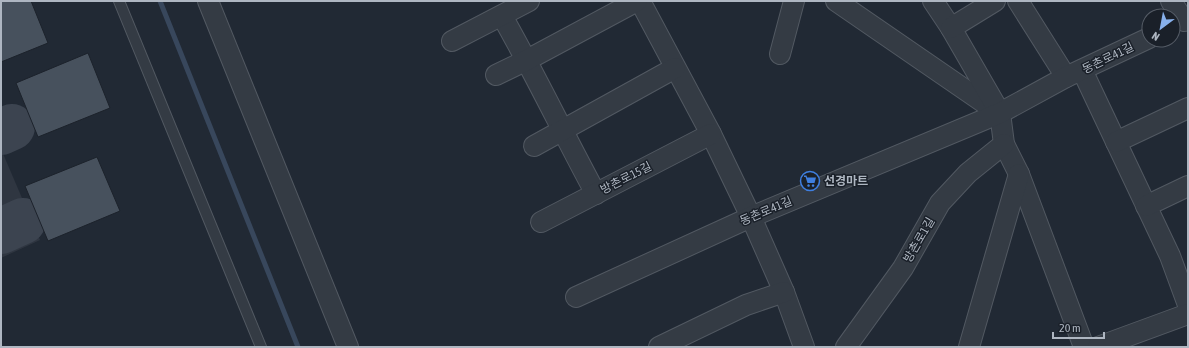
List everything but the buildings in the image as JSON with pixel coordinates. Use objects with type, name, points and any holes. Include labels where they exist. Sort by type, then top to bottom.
[{"type":"street","points":[[208,1],[348,347]]},
{"type":"street","points":[[452,42],[528,1]]},
{"type":"street","points":[[496,75],[639,1],[711,134],[751,217],[784,292],[804,347]]},
{"type":"street","points":[[780,54],[794,1]]},
{"type":"street","points":[[836,1],[1000,113]]},
{"type":"street","points":[[933,1],[951,28],[1000,113],[1004,144],[1018,174],[1084,347]]},
{"type":"street","points":[[951,28],[994,1]]},
{"type":"street","points":[[1018,1],[1074,74],[1116,142],[1170,256],[1188,305]]},
{"type":"street","points":[[1171,1],[1182,22]]},
{"type":"street","points":[[502,16],[527,60],[596,194]]},
{"type":"street","name":"동촌로41길","points":[[576,297],[751,217],[1000,113],[1074,74],[1141,42]]},
{"type":"street","points":[[534,146],[675,68]]},
{"type":"street","points":[[1116,142],[1188,108]]},
{"type":"street","name":"방촌로15길","points":[[542,222],[711,134]]},
{"type":"street","name":"방촌로1길","points":[[846,347],[903,268],[940,203],[968,173],[1004,144]]},
{"type":"street","points":[[969,347],[1018,174]]},
{"type":"street","points":[[1146,206],[1188,186]]},
{"type":"street","points":[[659,347],[684,342],[746,305],[784,292]]},
{"type":"street","points":[[1098,347],[1188,314]]},
{"type":"lane","points":[[119,1],[260,347]]},
{"type":"shaded area","points":[[1,149],[40,240],[1,258]]},
{"type":"waterway","points":[[160,1],[298,347]]},
{"type":"taxiway","points":[[1,132],[12,127]]},
{"type":"taxiway","points":[[1,231],[23,221]]},
{"type":"place","name":"선경마트","points":[[810,181]]}]
